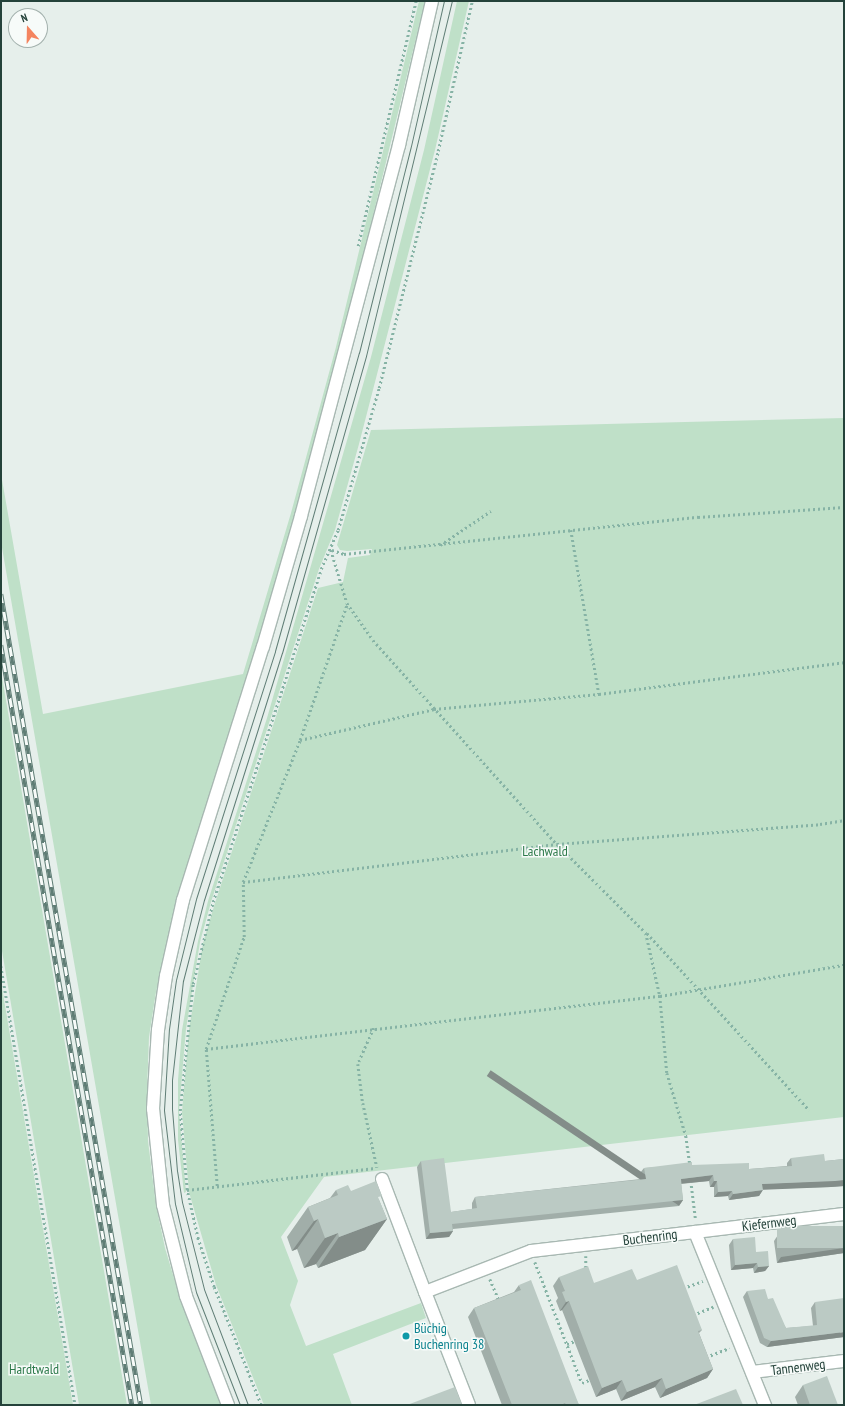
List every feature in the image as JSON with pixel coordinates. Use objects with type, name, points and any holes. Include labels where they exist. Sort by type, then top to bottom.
[{"type":"street","points":[[228,1405],[186,1296],[163,1205],[153,1109],[158,1030],[166,976],[183,900],[263,647],[305,501],[400,144],[432,1]]},
{"type":"street","points":[[382,1179],[469,1405]]},
{"type":"street","name":"Kiefernweg","points":[[695,1232],[844,1214]]},
{"type":"street","name":"Buchenring","points":[[425,1292],[531,1252],[695,1232],[765,1405]]},
{"type":"street","name":"Tannenweg","points":[[752,1372],[844,1361]]},
{"type":"path","points":[[355,254],[416,1]]},
{"type":"path","points":[[261,1405],[214,1287],[198,1239],[187,1190],[180,1111],[187,1029],[202,942],[321,569],[331,550],[379,388],[438,151],[472,1]]},
{"type":"path","points":[[331,550],[344,554],[440,546],[698,516],[844,507]]},
{"type":"path","points":[[440,546],[491,511]]},
{"type":"path","points":[[572,530],[599,694]]},
{"type":"path","points":[[331,550],[347,603],[373,640],[557,844],[646,933],[809,1110]]},
{"type":"path","points":[[217,1186],[206,1049],[244,937],[243,882],[300,740],[347,603]]},
{"type":"path","points":[[300,740],[434,709],[599,694],[844,662]]},
{"type":"path","points":[[243,882],[557,844],[820,824],[844,820]]},
{"type":"path","points":[[646,933],[660,996],[668,1073],[686,1136],[696,1220],[695,1232]]},
{"type":"path","points":[[206,1049],[374,1028],[699,991],[844,965]]},
{"type":"path","points":[[1,966],[75,1405]]},
{"type":"path","points":[[374,1028],[358,1064],[363,1103],[377,1167],[382,1179]]},
{"type":"path","points":[[187,1190],[377,1167]]},
{"type":"path","points":[[585,1245],[587,1273]]},
{"type":"path","points":[[531,1252],[582,1383],[589,1380]]},
{"type":"path","points":[[486,1269],[500,1305]]},
{"type":"path","points":[[677,1291],[713,1276]]},
{"type":"path","points":[[687,1317],[723,1303]]},
{"type":"path","points":[[567,1344],[575,1341]]},
{"type":"path","points":[[700,1360],[740,1344]]},
{"type":"green space","points":[[419,1],[425,1],[341,348],[297,515],[178,895],[156,992],[149,1037],[147,1090],[148,1141],[156,1205],[165,1248],[180,1298],[222,1405],[151,1405],[1,542],[1,474],[43,714],[243,674],[291,513],[336,347]]},
{"type":"green space","points":[[457,1],[469,1],[435,150],[359,444],[335,530],[319,569],[211,902],[200,942],[186,1029],[179,1111],[186,1192],[184,1193],[178,1140],[178,1080],[182,1030],[198,941],[208,901],[267,718],[371,357],[424,150]]},
{"type":"green space","name":"Lachwald","points":[[844,418],[844,1117],[324,1177],[281,1237],[298,1281],[290,1305],[306,1346],[421,1303],[426,1318],[333,1354],[352,1405],[264,1405],[216,1285],[189,1192],[182,1112],[189,1030],[203,943],[318,588],[343,582],[348,558],[370,555],[372,549],[347,551],[340,550],[337,545],[371,430]]},
{"type":"green space","points":[[1,671],[127,1405],[79,1405],[1,945]]},
{"type":"green space","name":"Hardtwald","points":[[1,982],[73,1405],[1,1405]]},
{"type":"building","points":[[824,1154],[825,1161],[844,1159],[844,1180],[762,1184],[763,1190],[733,1194],[732,1191],[718,1192],[717,1181],[714,1181],[713,1175],[681,1179],[683,1200],[452,1224],[453,1231],[430,1233],[421,1161],[444,1158],[451,1212],[477,1208],[475,1197],[646,1179],[644,1168],[692,1162],[692,1165],[749,1163],[749,1169],[792,1166],[791,1158]]},
{"type":"building","points":[[376,1181],[382,1196],[378,1197],[387,1219],[339,1237],[338,1233],[325,1238],[318,1219],[314,1221],[308,1207],[338,1195],[336,1190],[348,1185],[351,1191]]},
{"type":"building","points":[[777,1226],[844,1226],[844,1248],[777,1248]]},
{"type":"building","points":[[755,1237],[756,1252],[768,1251],[769,1266],[758,1267],[757,1263],[735,1265],[733,1239]]},
{"type":"building","points":[[677,1265],[702,1330],[698,1331],[713,1369],[666,1389],[662,1378],[627,1392],[622,1380],[602,1388],[569,1301],[566,1302],[562,1292],[565,1291],[559,1277],[588,1266],[594,1283],[632,1269],[637,1280]]},
{"type":"building","points":[[531,1280],[579,1405],[566,1405],[565,1403],[561,1405],[512,1405],[474,1308],[521,1290],[519,1285]]},
{"type":"building","points":[[765,1289],[768,1299],[773,1298],[786,1328],[817,1325],[815,1302],[844,1298],[844,1332],[771,1341],[764,1338],[747,1291]]},
{"type":"building","points":[[827,1376],[838,1405],[810,1405],[803,1385]]},
{"type":"building","points":[[455,1387],[462,1405],[407,1405]]},
{"type":"building","points":[[736,1389],[743,1405],[694,1405]]},
{"type":"tram line","points":[[240,1405],[196,1292],[175,1204],[164,1110],[169,1029],[176,980],[196,899],[275,651],[359,353],[411,146],[444,1]]},
{"type":"tram line","points":[[248,1405],[204,1289],[182,1202],[177,1171],[172,1109],[172,1080],[183,981],[204,900],[282,653],[366,356],[452,1]]},
{"type":"railway","points":[[1,594],[141,1405]]},
{"type":"railway","points":[[1,645],[132,1405]]},
{"type":"place","name":"Büchig Buchenring 38","points":[[406,1336]]}]
